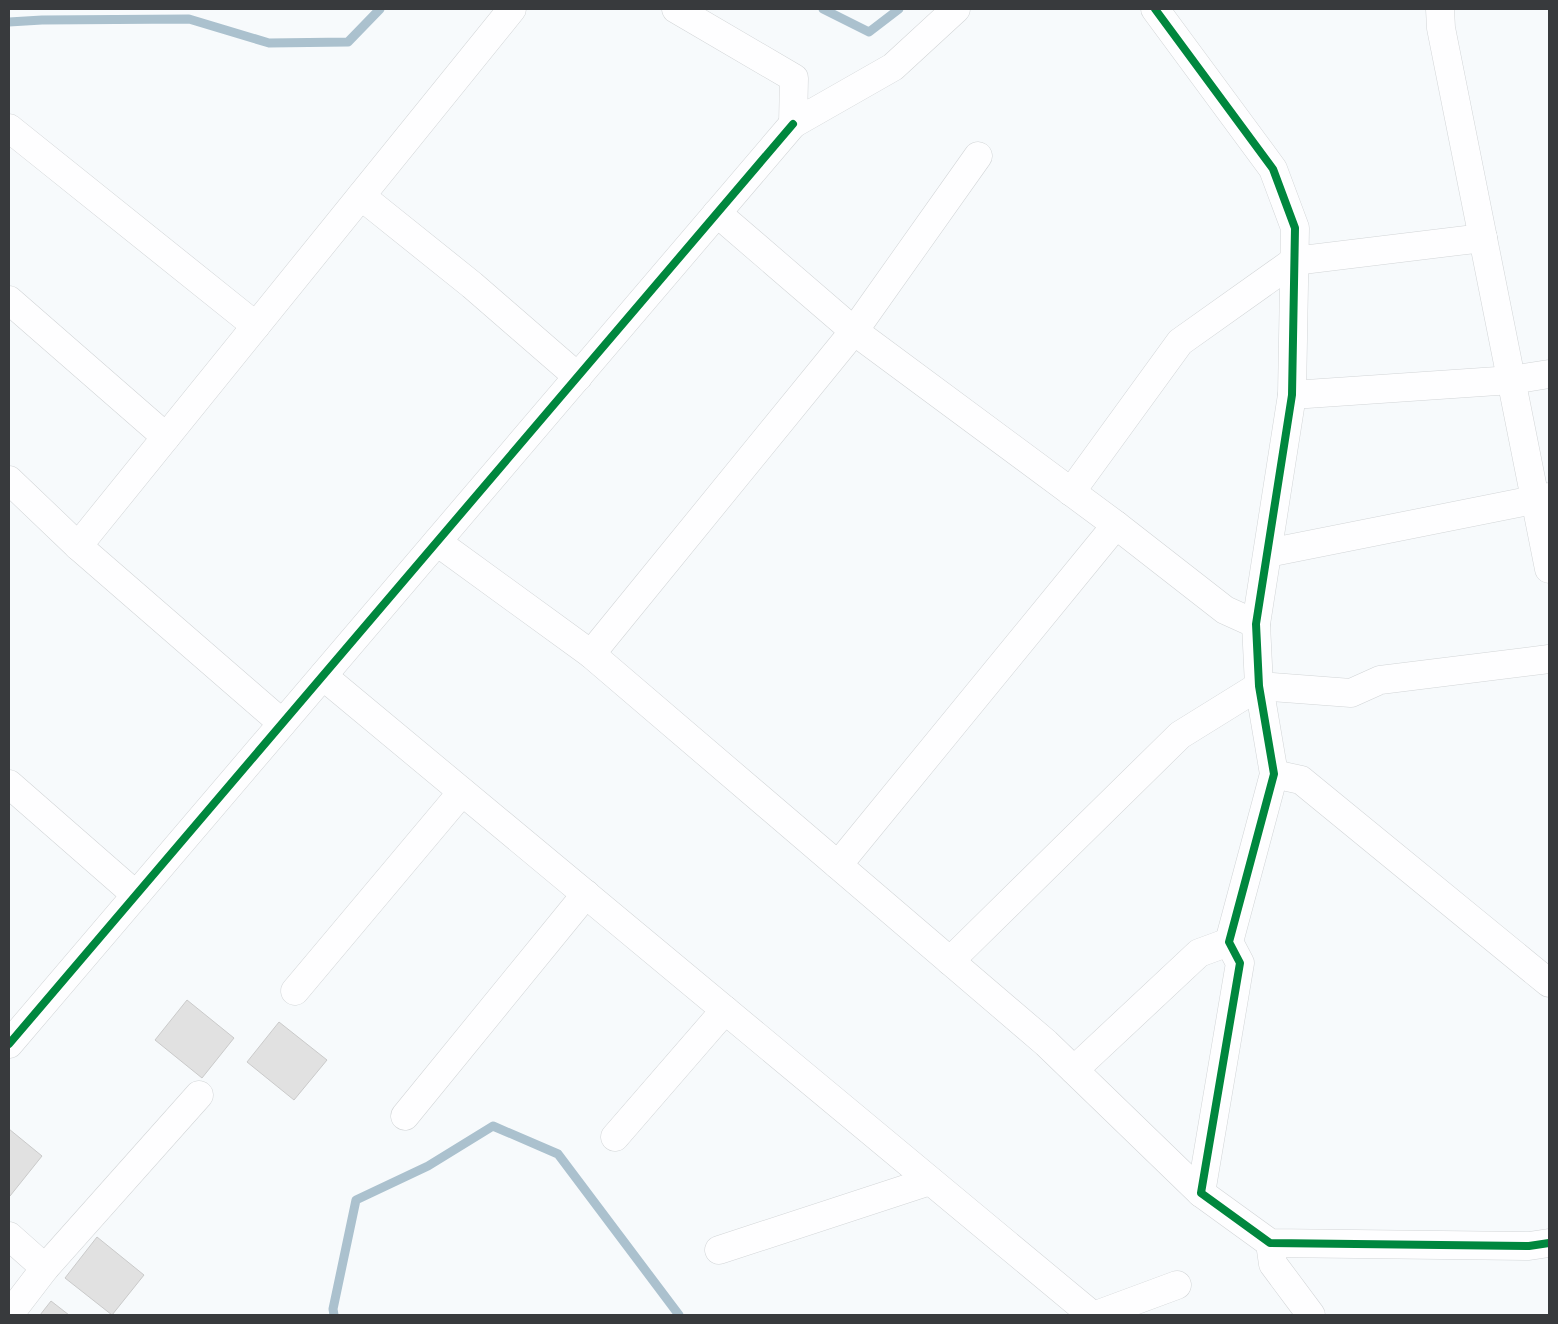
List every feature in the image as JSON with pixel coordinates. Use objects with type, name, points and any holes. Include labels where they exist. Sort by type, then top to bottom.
[{"type":"street","points":[[78,546],[512,9]]},
{"type":"street","points":[[676,9],[794,78],[793,124]]},
{"type":"street","points":[[9,1044],[793,124],[893,67],[956,9]]},
{"type":"street","points":[[1155,9],[1273,169],[1295,228],[1292,395],[1256,624],[1259,686],[1274,774],[1229,942],[1240,963],[1201,1193]]},
{"type":"street","points":[[1440,9],[1441,28],[1512,380],[1542,498],[1549,569]]},
{"type":"street","points":[[9,128],[256,326]]},
{"type":"street","points":[[591,654],[854,331],[978,156]]},
{"type":"street","points":[[361,196],[472,285],[578,377]]},
{"type":"street","points":[[717,213],[854,331],[1071,492],[1225,610],[1256,624]]},
{"type":"street","points":[[1071,492],[1180,342],[1294,261],[1483,238]]},
{"type":"street","points":[[9,300],[166,438]]},
{"type":"street","points":[[1292,395],[1512,380],[1549,374]]},
{"type":"street","points":[[9,480],[78,546],[282,723]]},
{"type":"street","points":[[1268,553],[1542,498]]},
{"type":"street","points":[[838,865],[1116,526]]},
{"type":"street","points":[[437,542],[591,654],[1046,1043],[1201,1193],[1270,1243],[1529,1246],[1549,1243]]},
{"type":"street","points":[[950,961],[1180,735],[1259,686],[1352,693],[1380,680],[1549,659]]},
{"type":"street","points":[[323,676],[1092,1315]]},
{"type":"street","points":[[1274,774],[1301,780],[1549,983]]},
{"type":"street","points":[[9,784],[136,895]]},
{"type":"street","points":[[295,991],[462,792]]},
{"type":"street","points":[[405,1116],[586,894]]},
{"type":"street","points":[[1074,1070],[1199,954],[1229,942]]},
{"type":"street","points":[[615,1137],[725,1010]]},
{"type":"street","points":[[9,1315],[45,1268],[198,1095]]},
{"type":"street","points":[[719,1250],[930,1181]]},
{"type":"street","points":[[9,1236],[45,1268]]},
{"type":"street","points":[[1270,1243],[1272,1264],[1311,1315]]},
{"type":"street","points":[[1096,1315],[1177,1285]]},
{"type":"building","points":[[187,1000],[234,1038],[202,1078],[155,1040]]},
{"type":"building","points":[[279,1022],[327,1060],[294,1100],[247,1062]]},
{"type":"building","points":[[9,1129],[42,1156],[10,1196],[9,1195]]},
{"type":"building","points":[[97,1237],[144,1275],[112,1315],[65,1278]]},
{"type":"building","points":[[51,1301],[69,1315],[40,1315]]},
{"type":"waterway","points":[[9,22],[189,19],[269,43],[348,42],[380,9]]},
{"type":"waterway","points":[[823,9],[869,32],[899,9]]},
{"type":"waterway","points":[[334,1315],[333,1309],[356,1200],[428,1166],[493,1126],[558,1154],[679,1315]]},
{"type":"cycle path","points":[[1155,9],[1273,169],[1295,228],[1292,395],[1256,624],[1259,686],[1274,774],[1229,942],[1240,963],[1201,1193],[1270,1243],[1529,1246],[1549,1243]]},
{"type":"cycle path","points":[[9,1044],[793,124]]}]
